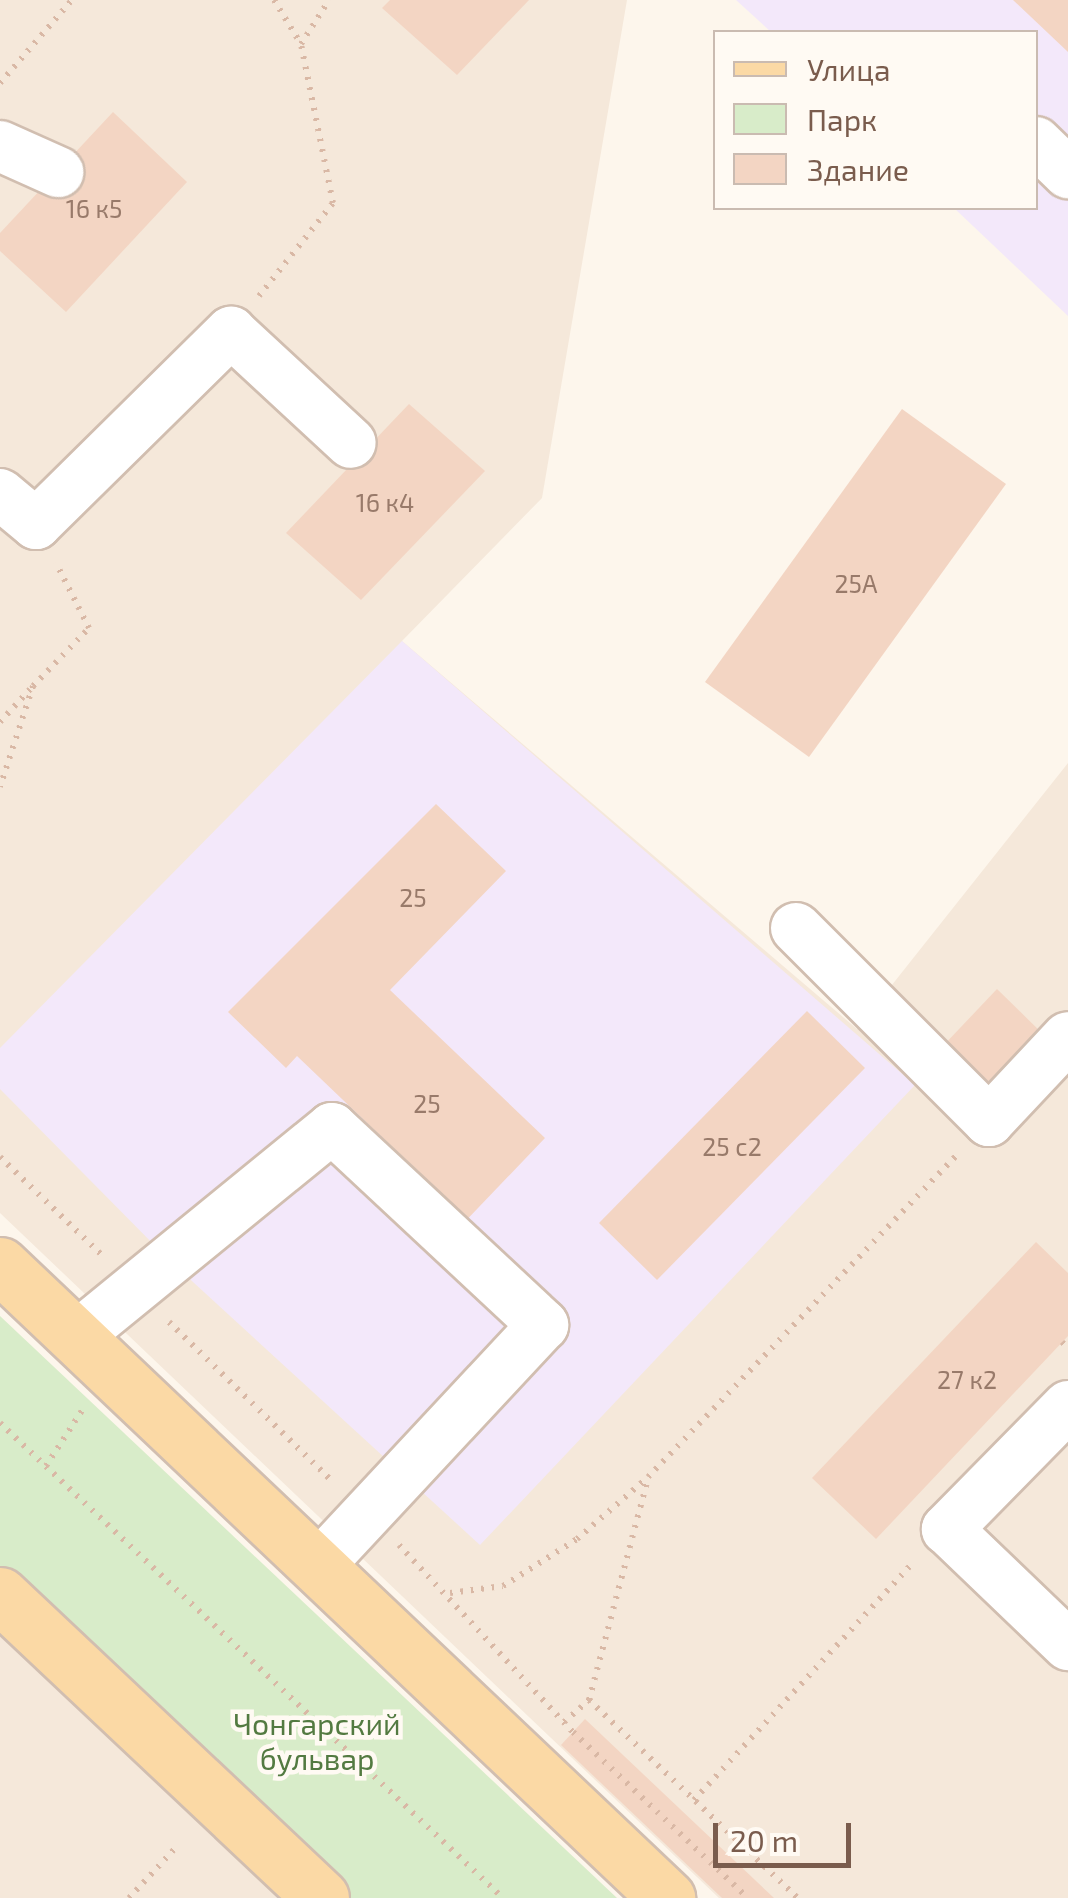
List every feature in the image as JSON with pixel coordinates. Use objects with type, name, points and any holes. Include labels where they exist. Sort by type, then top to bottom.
[{"type":"main road","points":[[0,1265],[667,1898]]},
{"type":"main road","points":[[0,1594],[322,1898]]},
{"type":"lane","points":[[1038,144],[1068,173]]},
{"type":"lane","points":[[0,146],[58,172]]},
{"type":"lane","points":[[18,509],[230,332],[351,443]]},
{"type":"lane","points":[[796,928],[989,1122],[1068,1037]]},
{"type":"lane","points":[[77,1336],[332,1128],[543,1325],[318,1566]]},
{"type":"lane","points":[[1068,1406],[947,1529],[1068,1646]]},
{"type":"path","points":[[0,83],[72,0]]},
{"type":"path","points":[[230,332],[333,203],[301,44],[274,0]]},
{"type":"path","points":[[301,44],[329,0]]},
{"type":"path","points":[[0,722],[89,628],[18,509]]},
{"type":"path","points":[[0,787],[33,686]]},
{"type":"path","points":[[448,1593],[502,1586],[577,1539],[648,1477],[989,1122]]},
{"type":"path","points":[[0,1157],[448,1593],[564,1722],[748,1898]]},
{"type":"path","points":[[0,1423],[502,1898]]},
{"type":"path","points":[[564,1722],[589,1700],[648,1477]]},
{"type":"path","points":[[694,1800],[947,1529]]},
{"type":"path","points":[[589,1700],[798,1898]]},
{"type":"path","points":[[129,1898],[178,1845]]},
{"type":"shaded area","points":[[0,0],[627,0],[542,498],[402,641],[857,1029],[1068,763],[1068,1898],[719,1898],[0,1213]]},
{"type":"shaded area","points":[[736,0],[1068,0],[1068,316],[956,210],[1038,210],[1038,30],[769,30]]},
{"type":"shaded area","points":[[402,641],[915,1085],[480,1545],[169,1260],[0,1089],[0,1048]]},
{"type":"shaded area","points":[[0,1632],[280,1898],[0,1898]]},
{"type":"green space","name":"Чонгарский бульвар","points":[[0,1316],[617,1898],[350,1898],[0,1567]]},
{"type":"building","points":[[390,0],[529,0],[457,75],[382,8]]},
{"type":"building","points":[[1013,0],[1068,0],[1068,52]]},
{"type":"building","points":[[113,112],[187,182],[66,312],[0,251],[0,233]]},
{"type":"building","points":[[409,404],[485,471],[361,600],[286,533]]},
{"type":"building","points":[[902,409],[1006,484],[809,757],[705,682]]},
{"type":"building","points":[[436,804],[506,871],[390,990],[545,1138],[457,1230],[400,1175],[411,1165],[297,1056],[286,1068],[228,1012]]},
{"type":"building","points":[[997,989],[1046,1037],[991,1094],[942,1047]]},
{"type":"building","points":[[807,1011],[865,1068],[657,1280],[599,1223]]},
{"type":"building","points":[[1036,1242],[1068,1273],[1068,1336],[876,1539],[812,1478]]},
{"type":"building","points":[[585,1719],[774,1898],[722,1898],[561,1745]]}]
